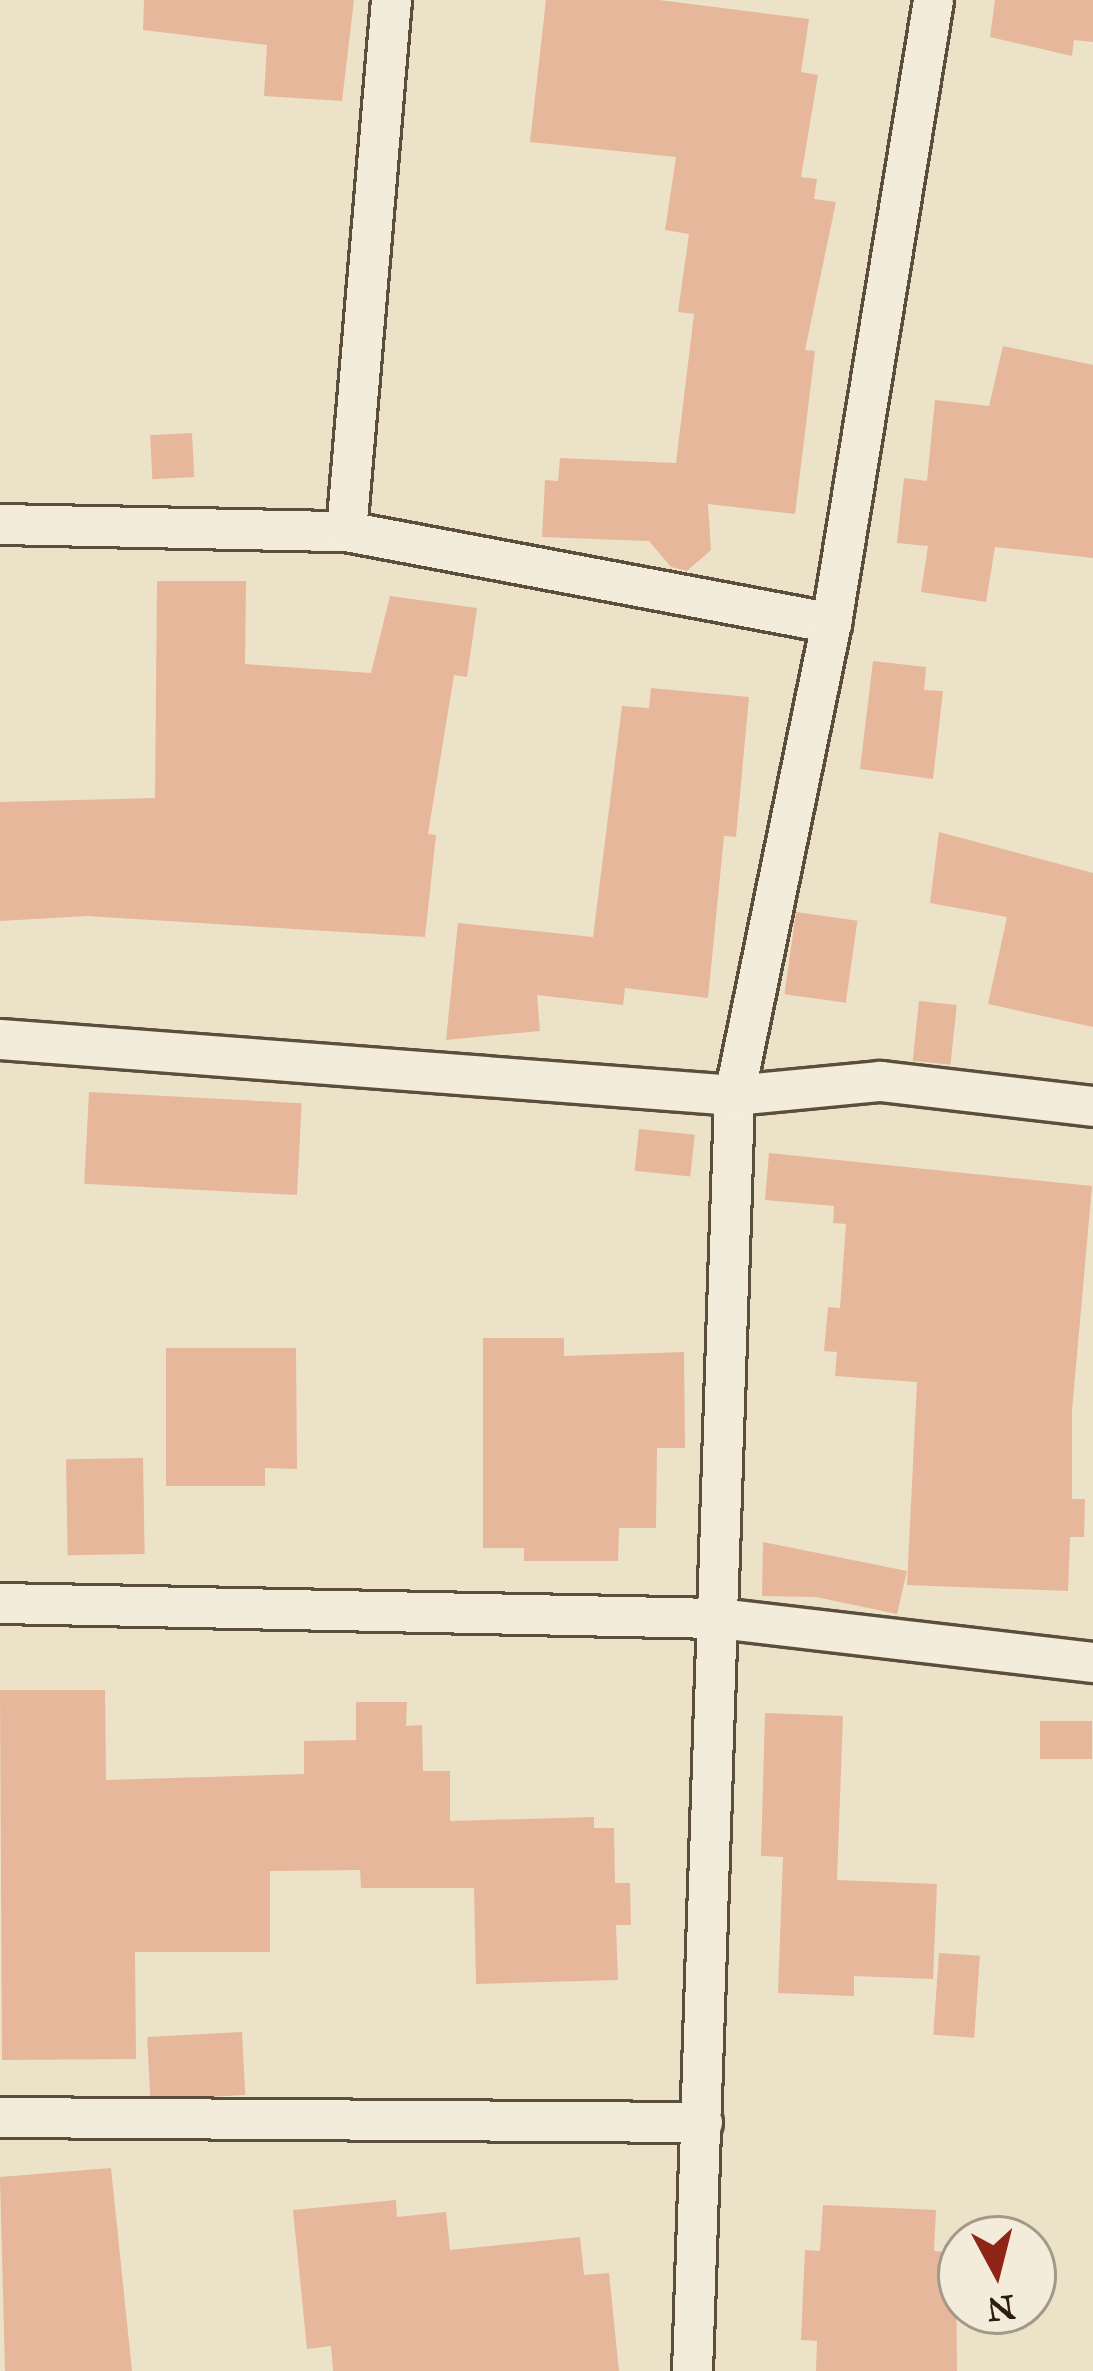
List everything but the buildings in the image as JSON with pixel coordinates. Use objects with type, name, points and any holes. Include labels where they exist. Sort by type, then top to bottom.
[{"type":"street","points":[[346,531],[391,0]]},
{"type":"street","points":[[692,2371],[734,1095],[831,623],[933,0]]},
{"type":"street","points":[[0,524],[346,531],[831,623]]},
{"type":"street","points":[[0,1039],[734,1095],[880,1081],[1093,1106]]},
{"type":"street","points":[[0,1603],[718,1618],[1093,1662]]},
{"type":"street","points":[[0,2117],[702,2122]]}]
